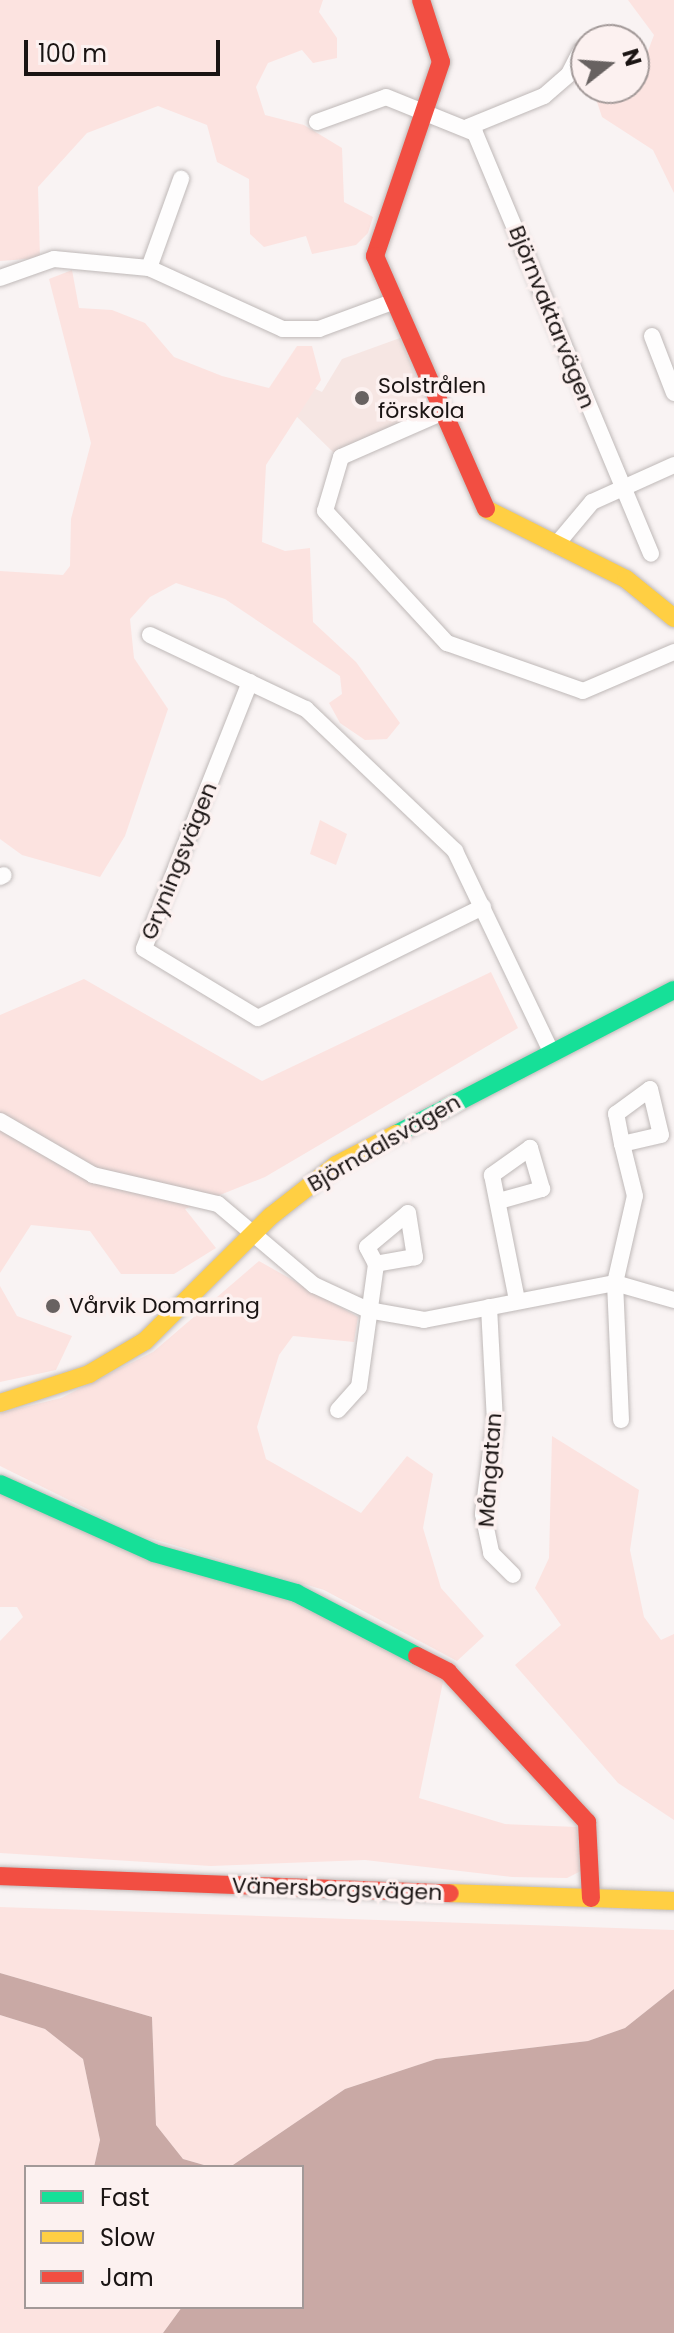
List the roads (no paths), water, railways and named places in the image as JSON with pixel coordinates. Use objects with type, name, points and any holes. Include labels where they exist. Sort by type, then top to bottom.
[{"type":"street","points":[[421,0],[441,56],[377,236],[375,256],[392,302],[439,414],[487,512],[652,594],[674,618]]},
{"type":"street","points":[[317,122],[373,98],[468,127],[544,96],[570,72]]},
{"type":"street","name":"Björnvaktarvägen","points":[[468,127],[651,554]]},
{"type":"street","points":[[149,268],[181,179]]},
{"type":"street","points":[[0,278],[54,259],[149,268],[283,329],[319,329],[392,302]]},
{"type":"street","points":[[652,336],[674,393]]},
{"type":"street","points":[[439,414],[341,457],[325,504],[332,527],[455,647],[583,691],[674,652]]},
{"type":"street","points":[[556,545],[592,502],[674,465]]},
{"type":"street","points":[[150,635],[306,709],[455,851],[551,1051]]},
{"type":"street","name":"Gryningsvägen","points":[[250,682],[144,949],[258,1018],[483,907]]},
{"type":"street","name":"Björndalsvägen","points":[[0,1403],[117,1361],[176,1318],[255,1235],[336,1165],[674,990]]},
{"type":"street","points":[[0,1121],[93,1175],[218,1204],[314,1285],[368,1310],[424,1320],[615,1283],[674,1300]]},
{"type":"street","points":[[621,1420],[615,1283],[635,1196],[622,1144]]},
{"type":"street","points":[[499,1201],[517,1300]]},
{"type":"street","points":[[338,1410],[359,1387],[376,1264]]},
{"type":"street","name":"Mångatan","points":[[489,1307],[495,1420],[483,1514],[491,1553],[513,1575]]},
{"type":"street","points":[[0,1484],[154,1553],[296,1593],[448,1672],[587,1822],[591,1898]]},
{"type":"street","name":"Vänersborgsvägen","points":[[0,1876],[674,1901]]},
{"type":"place","name":"Solstrålen förskola","points":[[362,398]]},
{"type":"place","name":"Vårvik Domarring","points":[[53,1306]]}]
